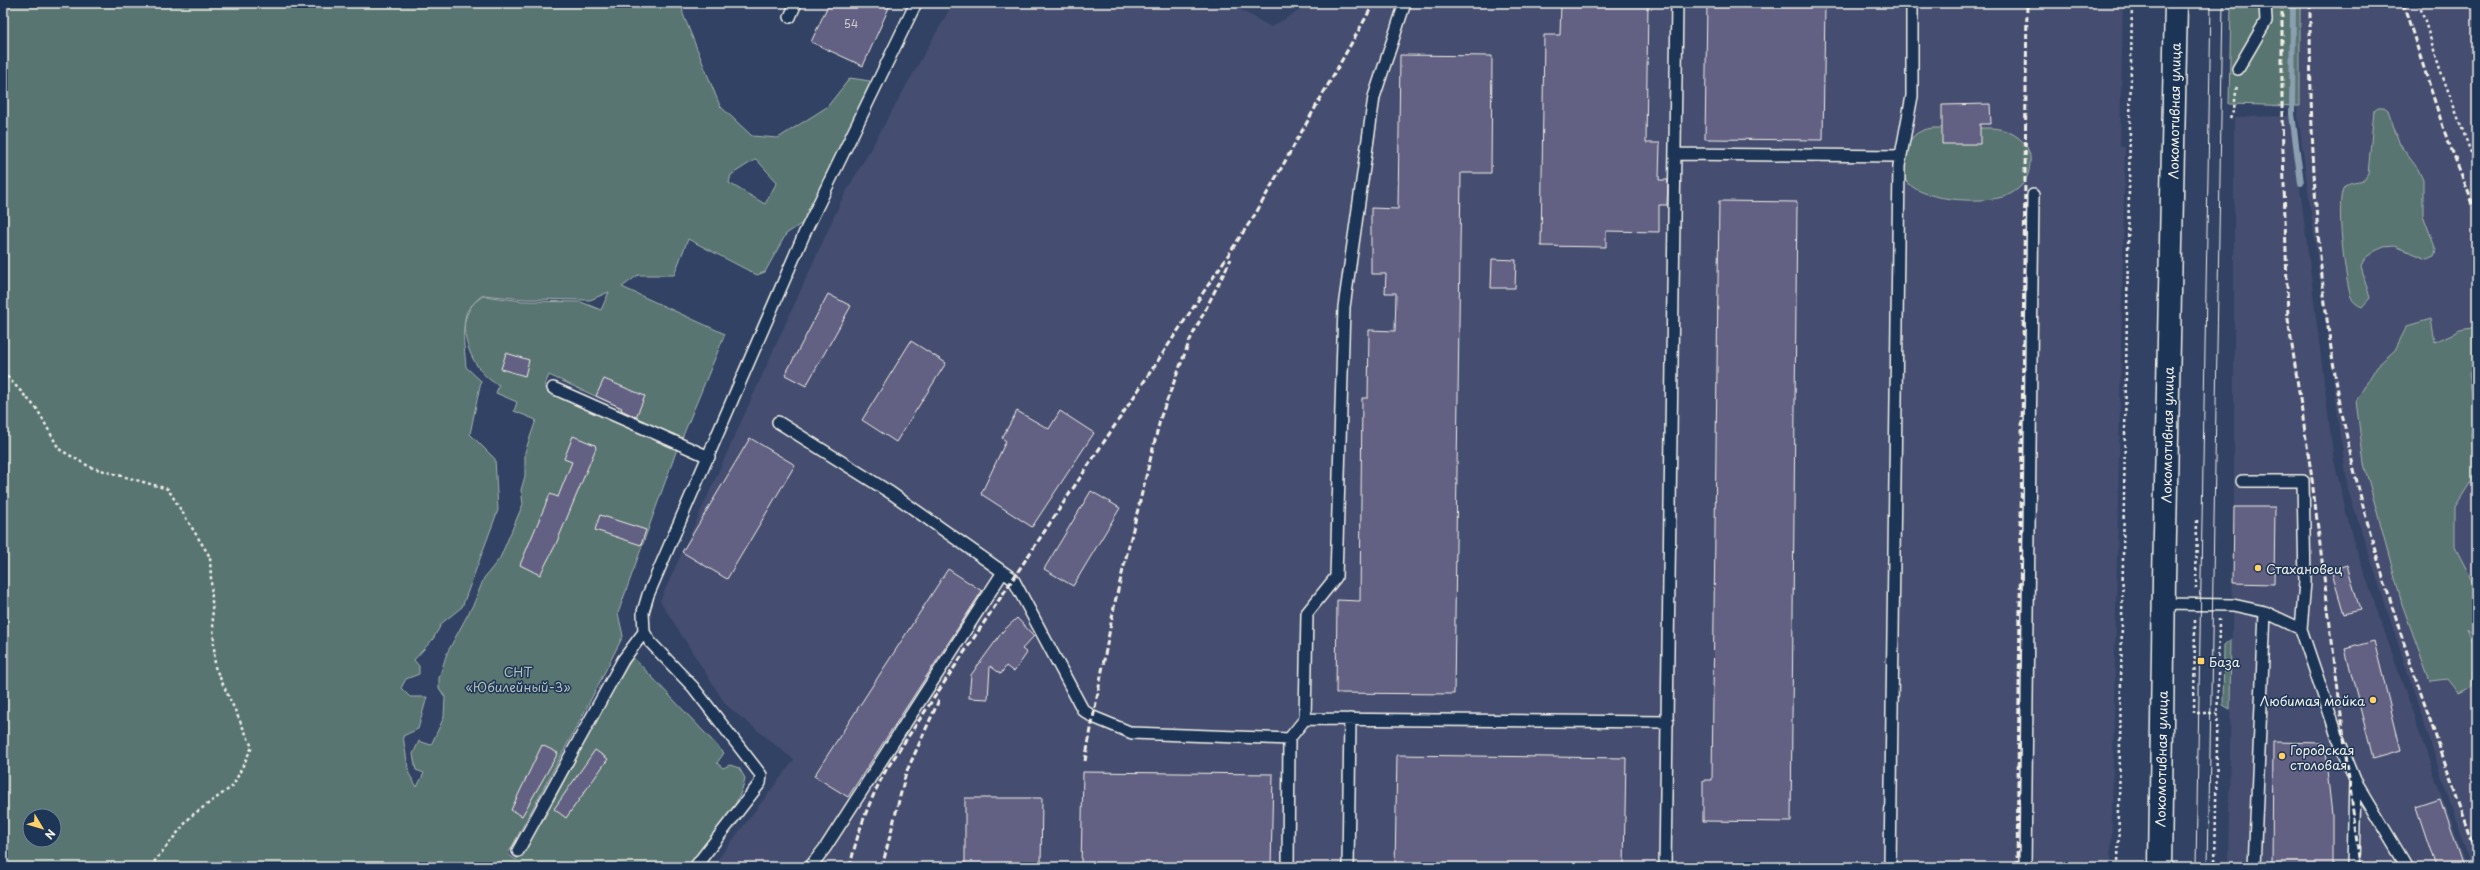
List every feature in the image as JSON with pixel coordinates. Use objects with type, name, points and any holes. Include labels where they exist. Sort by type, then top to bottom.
[{"type":"main road","name":"Локомотивная улица","points":[[2160,867],[2163,604],[2176,3]]},
{"type":"lane","points":[[790,17],[796,3]]},
{"type":"lane","points":[[695,867],[760,783],[761,775],[693,687],[644,632],[643,612],[648,595],[709,457],[805,232],[916,3]]},
{"type":"lane","points":[[1288,867],[1289,739],[1305,719],[1307,613],[1336,577],[1344,307],[1374,97],[1405,3]]},
{"type":"lane","points":[[1665,867],[1677,3]]},
{"type":"lane","points":[[1890,867],[1898,198],[1901,156],[1912,96],[1912,3]]},
{"type":"lane","points":[[2238,69],[2266,21],[2265,3]]},
{"type":"lane","points":[[1675,154],[1901,156]]},
{"type":"lane","points":[[2026,867],[2033,195]]},
{"type":"lane","points":[[553,388],[709,457]]},
{"type":"lane","points":[[778,422],[891,493],[1013,579],[1083,710],[1093,717],[1132,733],[1289,739]]},
{"type":"lane","points":[[2242,481],[2303,481],[2305,582],[2301,629],[2338,738],[2355,780],[2382,821],[2407,867]]},
{"type":"lane","points":[[810,867],[825,848],[1003,572]]},
{"type":"lane","points":[[2163,604],[2233,605],[2265,612],[2301,629]]},
{"type":"lane","points":[[2254,867],[2265,612]]},
{"type":"lane","points":[[518,851],[622,660],[644,632]]},
{"type":"lane","points":[[1305,719],[1668,722]]},
{"type":"lane","points":[[1348,867],[1350,719]]},
{"type":"lane","points":[[2353,867],[2355,780]]},
{"type":"path","points":[[2118,867],[2132,3]]},
{"type":"path","points":[[2419,3],[2440,69],[2477,169]]},
{"type":"path","points":[[2230,118],[2234,109],[2238,69]]},
{"type":"path","points":[[3,372],[37,409],[59,448],[90,467],[168,489],[210,557],[215,667],[252,747],[233,786],[191,816],[150,867]]},
{"type":"path","points":[[2197,519],[2194,713],[2217,713]]},
{"type":"path","points":[[2215,867],[2219,605]]},
{"type":"shaded area","points":[[953,3],[1229,3],[1271,27],[1302,9],[1306,3],[2123,3],[2120,147],[2125,147],[2111,867],[712,867],[794,760],[726,705],[660,601],[841,201]]},
{"type":"shaded area","points":[[2273,3],[2477,3],[2477,867],[2471,867],[2348,490],[2297,108],[2273,107]]},
{"type":"shaded area","points":[[2291,116],[2334,461],[2353,540],[2466,867],[2228,867],[2234,506],[2234,117]]},
{"type":"green space","name":"СНТ «Юбилейный-3»","points":[[3,3],[682,3],[683,14],[720,106],[752,136],[778,138],[827,107],[850,78],[870,81],[868,100],[804,222],[786,234],[765,272],[757,275],[688,239],[674,275],[638,275],[622,287],[725,334],[682,438],[618,411],[619,407],[549,375],[544,387],[677,449],[618,613],[623,636],[584,713],[508,854],[516,860],[545,817],[603,707],[633,657],[724,753],[717,763],[723,768],[730,765],[739,768],[745,778],[742,790],[730,814],[688,867],[3,867]],"holes":[[[756,159],[777,182],[765,204],[729,183],[731,175]],[[609,292],[601,310],[581,302],[523,301],[483,296],[474,303],[483,295],[524,299],[590,300]],[[474,303],[466,318],[465,325],[466,314],[467,311]],[[465,325],[467,345],[477,365],[483,373],[499,385],[496,393],[517,402],[514,411],[536,420],[525,452],[525,476],[521,490],[523,504],[500,558],[484,578],[474,603],[447,653],[439,678],[439,688],[445,697],[444,717],[431,745],[419,741],[413,754],[416,770],[424,773],[417,787],[409,774],[403,736],[418,729],[427,697],[410,697],[401,688],[406,679],[419,674],[419,666],[414,660],[433,639],[442,623],[462,607],[498,510],[495,459],[470,434],[481,381],[466,367],[464,337]]]},
{"type":"green space","points":[[2231,3],[2300,3],[2300,106],[2229,104]]},
{"type":"green space","points":[[2378,107],[2384,107],[2388,110],[2400,145],[2418,169],[2423,180],[2423,215],[2436,250],[2434,256],[2427,259],[2395,246],[2384,247],[2365,258],[2361,267],[2370,298],[2362,307],[2351,297],[2346,275],[2342,240],[2340,207],[2341,194],[2346,185],[2364,180],[2368,174],[2374,110]]},
{"type":"green space","points":[[1932,128],[1993,128],[2004,130],[2015,135],[2024,142],[2030,154],[2030,166],[2024,182],[2014,192],[1996,199],[1950,199],[1921,192],[1910,185],[1904,177],[1904,162],[1907,147],[1911,139],[1918,133]]},
{"type":"green space","points":[[2431,319],[2435,342],[2460,330],[2477,327],[2477,369],[2469,373],[2475,413],[2471,435],[2477,472],[2455,507],[2455,547],[2477,590],[2477,639],[2467,630],[2475,649],[2472,686],[2458,693],[2447,679],[2430,681],[2402,604],[2364,464],[2356,401],[2377,366],[2395,350],[2407,326]]},
{"type":"green space","points":[[2231,639],[2230,709],[2223,705],[2224,645]]},
{"type":"building","points":[[829,3],[891,3],[863,66],[811,42]]},
{"type":"building","points":[[1561,3],[1648,3],[1646,143],[1660,143],[1659,180],[1668,180],[1667,205],[1659,205],[1659,232],[1606,231],[1606,247],[1541,246],[1544,35],[1560,35]]},
{"type":"building","points":[[1707,3],[1825,3],[1823,140],[1705,139]]},
{"type":"building","points":[[1400,55],[1492,56],[1491,173],[1461,173],[1454,694],[1336,693],[1337,600],[1360,601],[1362,398],[1368,398],[1369,330],[1395,331],[1396,293],[1385,293],[1386,274],[1371,274],[1371,208],[1398,209]]},
{"type":"building","points":[[1990,104],[1991,124],[1980,124],[1980,144],[1942,144],[1942,105]]},
{"type":"building","points":[[1719,201],[1797,202],[1791,822],[1703,821],[1703,780],[1712,780]]},
{"type":"building","points":[[1492,259],[1516,260],[1515,288],[1491,288]]},
{"type":"building","points":[[828,294],[851,306],[806,386],[785,375]]},
{"type":"building","points":[[911,341],[946,363],[896,442],[862,420]]},
{"type":"building","points":[[506,353],[529,360],[525,376],[501,369]]},
{"type":"building","points":[[604,379],[645,396],[636,417],[621,410],[622,408],[596,396]]},
{"type":"building","points":[[1017,411],[1049,429],[1060,411],[1094,433],[1032,527],[981,494],[1006,441],[1002,438]]},
{"type":"building","points":[[573,436],[595,445],[596,448],[556,544],[540,575],[520,565],[550,494],[558,497],[572,462],[564,459]]},
{"type":"building","points":[[750,438],[795,465],[727,579],[682,552]]},
{"type":"building","points":[[1091,491],[1120,508],[1073,586],[1044,569]]},
{"type":"building","points":[[2234,507],[2275,507],[2274,584],[2233,583]]},
{"type":"building","points":[[600,515],[646,530],[641,545],[595,530]]},
{"type":"building","points":[[2347,565],[2360,610],[2344,614],[2331,570]]},
{"type":"building","points":[[948,569],[982,591],[848,797],[814,776]]},
{"type":"building","points":[[1017,618],[1034,636],[1022,649],[1027,653],[1014,672],[1006,666],[1001,674],[990,666],[988,699],[969,698],[971,675],[1003,631]]},
{"type":"building","name":"Любимая мойка","points":[[2374,641],[2401,750],[2373,758],[2345,649]]},
{"type":"building","points":[[2273,742],[2324,743],[2332,815],[2332,867],[2272,867]]},
{"type":"building","points":[[542,745],[558,753],[522,816],[511,810]]},
{"type":"building","points":[[595,750],[608,759],[566,818],[554,809]]},
{"type":"building","points":[[1397,755],[1626,758],[1624,867],[1395,867]]},
{"type":"building","points":[[1083,772],[1273,774],[1271,867],[1081,867]]},
{"type":"building","points":[[965,798],[1042,798],[1041,867],[965,867]]},
{"type":"building","points":[[2440,799],[2463,867],[2436,867],[2416,807]]},
{"type":"waterway","points":[[2293,3],[2292,114],[2301,183]]},
{"type":"tram line","points":[[2196,867],[2211,3]]},
{"type":"tram line","points":[[2208,867],[2223,3]]},
{"type":"railway","points":[[850,867],[864,817],[886,770],[1256,213],[1374,3]]},
{"type":"railway","points":[[2017,867],[2027,3]]},
{"type":"railway","points":[[2282,3],[2282,117],[2288,319],[2311,472],[2360,867]]},
{"type":"railway","points":[[2310,3],[2311,107],[2316,211],[2326,315],[2343,418],[2355,474],[2385,584],[2402,639],[2477,855]]},
{"type":"railway","points":[[2403,3],[2445,133],[2477,214]]},
{"type":"railway","points":[[1085,761],[1115,602],[1161,416],[1190,340],[1231,259]]},
{"type":"railway","points":[[882,867],[906,773],[939,700]]},
{"type":"place","name":"Стахановец","points":[[2258,568]]},
{"type":"place","name":"База","points":[[2201,661]]},
{"type":"place","name":"Любимая мойка","points":[[2373,700]]},
{"type":"place","name":"Городская столовая","points":[[2282,756]]}]
